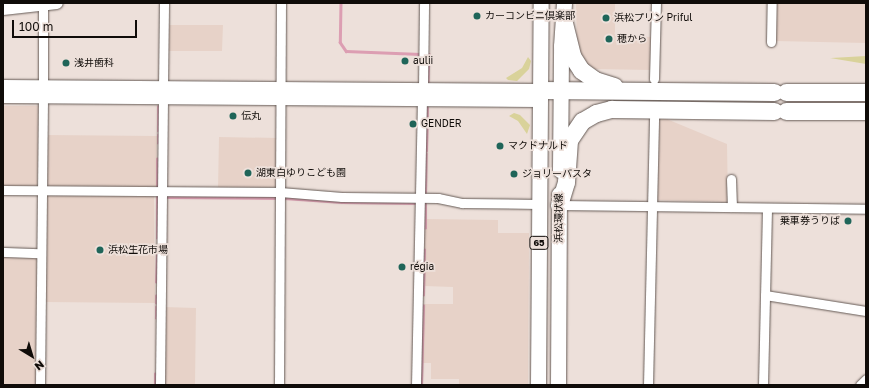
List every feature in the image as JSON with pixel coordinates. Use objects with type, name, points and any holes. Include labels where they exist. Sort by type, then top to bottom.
[{"type":"highway","points":[[564,23],[572,56],[581,70],[594,80],[636,91]]},
{"type":"highway","points":[[560,96],[636,91],[866,92]]},
{"type":"highway","points":[[540,96],[690,102],[721,110]]},
{"type":"highway","points":[[559,205],[566,182],[569,140],[577,127],[588,116],[611,109],[866,111]]},
{"type":"main road","name":"浜松環状線","points":[[538,385],[541,3]]},
{"type":"main road","name":"浜松環状線","points":[[558,385],[560,96],[564,3]]},
{"type":"street","points":[[3,9],[57,3]]},
{"type":"street","points":[[160,385],[164,3]]},
{"type":"street","points":[[279,385],[281,3]]},
{"type":"street","points":[[416,385],[424,3]]},
{"type":"street","points":[[654,79],[656,3]]},
{"type":"street","points":[[771,42],[772,3]]},
{"type":"street","points":[[40,385],[43,4]]},
{"type":"street","points":[[3,86],[43,92]]},
{"type":"street","points":[[3,97],[43,92],[540,96]]},
{"type":"street","points":[[648,385],[654,116]]},
{"type":"street","points":[[731,179],[732,207]]},
{"type":"street","points":[[3,190],[280,192],[342,197],[438,198],[458,203],[539,204]]},
{"type":"street","points":[[559,205],[866,209]]},
{"type":"street","points":[[763,385],[767,208]]},
{"type":"street","points":[[3,252],[41,253]]},
{"type":"street","points":[[765,295],[866,311]]},
{"type":"street","points":[[860,385],[866,379]]},
{"type":"shaded area","points":[[576,3],[615,3],[615,36],[652,37],[651,70],[592,69],[587,65],[577,46]]},
{"type":"shaded area","points":[[776,3],[866,3],[866,43],[775,41]]},
{"type":"shaded area","points":[[167,25],[223,25],[222,51],[166,51]]},
{"type":"shaded area","points":[[866,56],[866,64],[830,58],[831,58]]},
{"type":"shaded area","points":[[528,57],[531,61],[529,69],[517,81],[508,80],[506,78],[522,68]]},
{"type":"shaded area","points":[[3,106],[40,106],[37,187],[3,186]]},
{"type":"shaded area","points":[[514,113],[520,115],[530,125],[527,134],[518,121],[509,116]]},
{"type":"shaded area","points":[[657,115],[727,144],[728,202],[655,200]]},
{"type":"shaded area","points":[[46,135],[157,136],[156,188],[47,187]]},
{"type":"shaded area","name":"湖東白ゆりこども園","points":[[219,137],[278,138],[277,187],[218,188]]},
{"type":"shaded area","name":"浜松生花市場","points":[[47,194],[154,195],[155,303],[44,302]]},
{"type":"shaded area","points":[[426,219],[498,220],[498,233],[529,233],[528,385],[459,385],[459,379],[431,379],[431,363],[423,363],[424,304],[453,304],[453,287],[425,286],[423,228],[426,227]]},
{"type":"shaded area","points":[[3,255],[38,257],[37,385],[3,385]]},
{"type":"shaded area","points":[[164,307],[196,308],[195,385],[163,385]]},
{"type":"waterway","points":[[341,3],[340,42],[346,51],[420,54]]},
{"type":"waterway","points":[[426,54],[429,54],[428,81]]},
{"type":"waterway","points":[[158,107],[158,131]]},
{"type":"waterway","points":[[426,151],[427,108]]},
{"type":"waterway","points":[[158,135],[158,143]]},
{"type":"waterway","points":[[425,193],[426,154]]},
{"type":"waterway","points":[[157,159],[157,187]]},
{"type":"waterway","points":[[157,196],[157,238]]},
{"type":"waterway","points":[[166,197],[276,198]]},
{"type":"waterway","points":[[284,198],[342,202],[416,203]]},
{"type":"waterway","points":[[425,202],[425,228]]},
{"type":"waterway","points":[[423,295],[424,250]]},
{"type":"waterway","points":[[156,282],[157,251]]},
{"type":"waterway","points":[[156,296],[156,303]]},
{"type":"waterway","points":[[421,385],[423,306]]},
{"type":"waterway","points":[[156,307],[156,318]]},
{"type":"waterway","points":[[155,374],[155,385]]},
{"type":"place","name":"カーコンビニ倶楽部","points":[[477,16]]},
{"type":"place","name":"浜松プリン Priful","points":[[606,18]]},
{"type":"place","name":"穂から","points":[[609,39]]},
{"type":"place","name":"aulii","points":[[405,61]]},
{"type":"place","name":"浅井歯科","points":[[66,63]]},
{"type":"place","name":"伝丸","points":[[233,116]]},
{"type":"place","name":"GENDER","points":[[413,124]]},
{"type":"place","name":"マクドナルド","points":[[500,146]]},
{"type":"place","name":"湖東白ゆりこども園","points":[[248,173]]},
{"type":"place","name":"ジョリーパスタ","points":[[514,174]]},
{"type":"place","name":"乗車券うりば","points":[[848,221]]},
{"type":"place","name":"浜松生花市場","points":[[100,250]]},
{"type":"place","name":"régia","points":[[402,267]]}]
